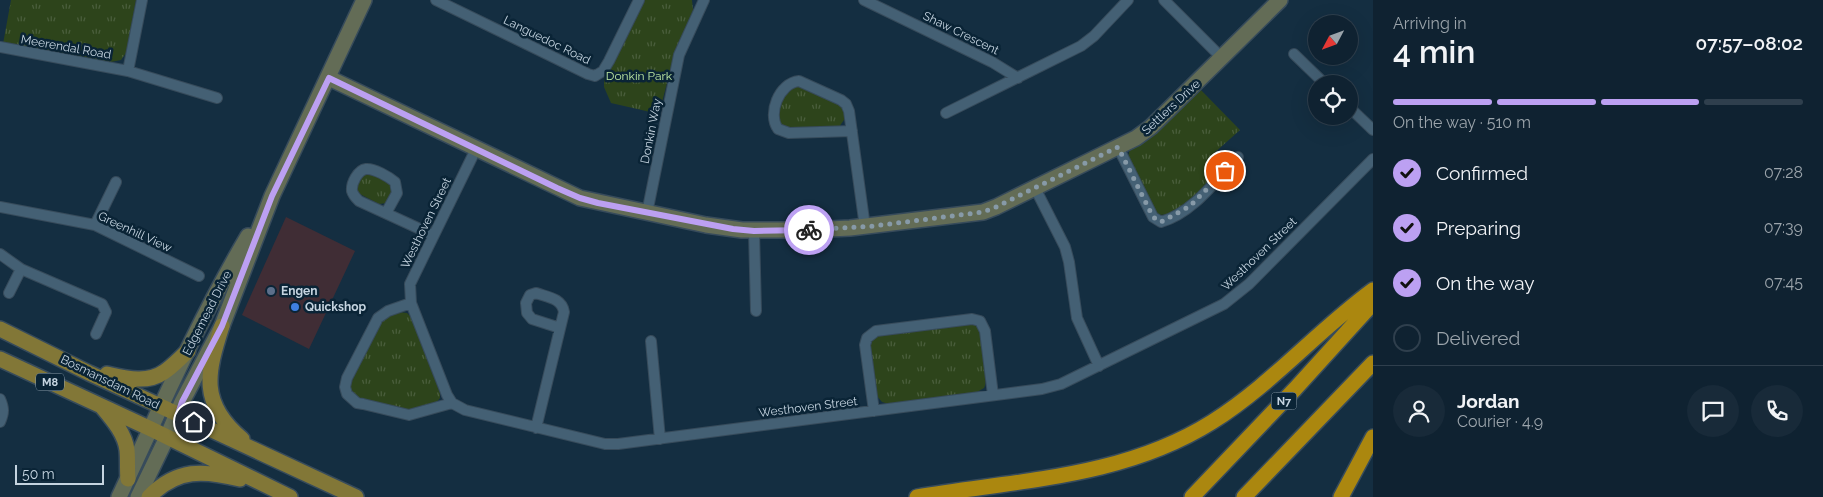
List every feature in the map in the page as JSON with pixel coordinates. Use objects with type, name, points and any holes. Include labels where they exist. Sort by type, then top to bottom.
[{"type":"highway","points":[[917,497],[1073,474],[1112,465],[1157,450],[1211,423],[1234,407],[1373,290]]},
{"type":"highway","name":"N7","points":[[1192,497],[1295,389],[1373,303]]},
{"type":"highway","points":[[1244,497],[1373,363]]},
{"type":"highway","points":[[1341,497],[1373,437]]},
{"type":"main road","points":[[222,326],[209,370],[209,386],[212,398],[225,423],[257,451]]},
{"type":"main road","name":"Bosmansdam Road","points":[[0,329],[356,497]]},
{"type":"main road","points":[[81,368],[126,378],[150,378],[164,372],[188,352]]},
{"type":"main road","name":"Bosmansdam Road","points":[[0,359],[152,429],[290,497]]},
{"type":"main road","points":[[100,406],[115,424],[124,440],[127,451],[128,479]]},
{"type":"main road","points":[[150,497],[171,480],[199,472],[225,475],[275,489]]},
{"type":"street","points":[[128,71],[142,0]]},
{"type":"street","name":"Edgemead Drive","points":[[119,497],[161,406],[225,277],[272,196],[364,0]]},
{"type":"street","name":"Languedoc Road","points":[[436,0],[595,76],[600,74],[605,68],[638,0]]},
{"type":"street","name":"Donkin Way","points":[[647,213],[679,55],[704,0]]},
{"type":"street","name":"Shaw Crescent","points":[[864,0],[992,62],[1018,78]]},
{"type":"street","points":[[946,113],[1082,46],[1128,0]]},
{"type":"street","points":[[1164,0],[1222,58]]},
{"type":"street","name":"Settlers Drive","points":[[329,78],[580,198],[720,227],[754,231],[865,227],[983,212],[1136,138],[1151,127],[1280,0]]},
{"type":"street","name":"Meerendal Road","points":[[0,48],[128,71],[216,98]]},
{"type":"street","points":[[1294,54],[1316,75]]},
{"type":"street","points":[[852,131],[789,133],[778,129],[774,120],[774,112],[780,94],[793,82],[799,81],[843,102],[850,111],[865,227]]},
{"type":"street","points":[[1358,116],[1373,130]]},
{"type":"street","points":[[1118,147],[1153,217],[1161,222],[1179,213],[1198,199],[1238,157]]},
{"type":"street","name":"Westhoven Street","points":[[476,149],[410,284],[409,292],[411,303],[447,395],[452,402],[465,410],[605,444],[660,439],[1042,389],[1062,384],[1208,313],[1236,295],[1373,159]]},
{"type":"street","points":[[386,213],[397,193],[395,182],[371,169],[363,170],[358,174],[353,184],[353,194],[359,200],[386,213],[434,235]]},
{"type":"street","points":[[95,225],[116,182]]},
{"type":"street","points":[[1036,188],[1065,246],[1077,318],[1099,366]]},
{"type":"street","name":"Edgemead Drive","points":[[138,497],[182,402],[222,326],[272,196]]},
{"type":"street","name":"Greenhill View","points":[[0,207],[95,225],[198,276]]},
{"type":"street","points":[[754,231],[756,311]]},
{"type":"street","points":[[0,254],[21,269],[102,304],[106,312],[96,334]]},
{"type":"street","points":[[9,293],[21,269]]},
{"type":"street","points":[[411,303],[388,311],[378,318],[347,378],[346,394],[357,403],[409,415],[452,402]]},
{"type":"street","points":[[874,411],[865,345],[867,338],[876,331],[972,319],[980,321],[985,331],[993,395]]},
{"type":"street","points":[[536,428],[560,328]]},
{"type":"street","points":[[651,341],[660,439]]},
{"type":"street","points":[[0,400],[4,414],[0,422]]},
{"type":"shaded area","points":[[286,217],[355,251],[309,349],[242,315]]},
{"type":"green space","points":[[11,0],[136,0],[126,53],[121,60],[111,62],[3,44]]},
{"type":"green space","name":"Donkin Park","points":[[644,0],[692,0],[693,10],[675,52],[659,114],[611,103],[604,87],[604,78],[608,74]]},
{"type":"green space","points":[[801,85],[843,107],[846,117],[839,127],[787,127],[781,124],[778,119],[780,101],[789,88]]},
{"type":"green space","points":[[1199,88],[1240,130],[1212,155],[1217,172],[1181,207],[1164,215],[1157,214],[1128,157],[1130,148]]},
{"type":"green space","points":[[368,173],[389,182],[394,189],[387,203],[379,204],[358,193],[356,188],[361,176]]},
{"type":"green space","points":[[399,312],[407,313],[411,317],[440,393],[440,398],[436,403],[408,410],[358,398],[350,389],[351,383],[380,323],[385,317]]},
{"type":"green space","points":[[972,323],[979,327],[985,352],[984,388],[977,392],[889,404],[882,402],[877,396],[870,347],[873,339],[879,335]]},
{"type":"way so far","points":[[809,230],[874,226],[983,212],[1118,147],[1153,217],[1161,222],[1190,206],[1225,171]]},
{"type":"place","name":"Engen","points":[[271,291]]},
{"type":"place","name":"Quickshop","points":[[295,307]]},
{"type":"route","points":[[194,422],[178,414],[182,402],[222,326],[272,196],[329,78],[580,198],[733,229],[754,231],[809,230]]}]
